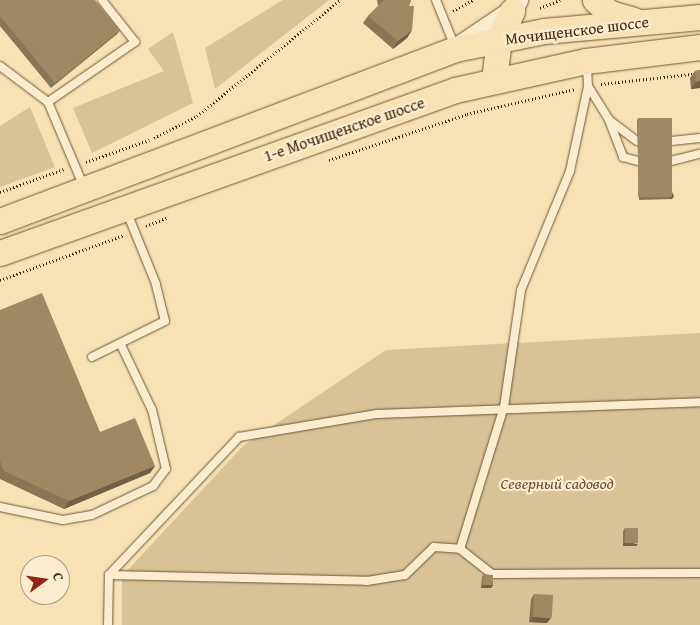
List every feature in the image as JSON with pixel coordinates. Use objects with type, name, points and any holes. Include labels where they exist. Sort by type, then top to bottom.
[{"type":"main road","points":[[594,0],[610,13],[639,21]]},
{"type":"main road","points":[[494,80],[499,39],[515,5]]},
{"type":"main road","name":"Мочищенское шоссе","points":[[455,49],[499,39],[639,21],[700,17]]},
{"type":"main road","name":"1-е Мочищенское шоссе","points":[[0,253],[124,206],[494,80],[586,61],[700,47]]},
{"type":"main road","points":[[0,221],[455,49]]},
{"type":"street","points":[[455,49],[515,5]]},
{"type":"lane","points":[[48,102],[135,42],[102,0]]},
{"type":"lane","points":[[436,0],[455,49]]},
{"type":"lane","points":[[460,549],[504,407],[521,290],[570,171],[588,86],[586,61]]},
{"type":"lane","points":[[0,66],[48,102],[77,166],[85,189]]},
{"type":"lane","points":[[588,86],[609,120],[623,157],[638,161]]},
{"type":"lane","points":[[609,120],[637,141]]},
{"type":"lane","points":[[671,141],[700,138]]},
{"type":"lane","points":[[671,161],[700,154]]},
{"type":"lane","points":[[92,357],[121,345],[165,321],[135,231],[124,206]]},
{"type":"lane","points":[[0,507],[63,520],[92,515],[153,486],[166,469],[152,410],[121,345]]},
{"type":"lane","points":[[108,625],[110,575],[238,438],[376,414],[504,407],[700,402]]},
{"type":"lane","points":[[110,575],[367,581],[405,575],[434,547],[460,549],[492,574],[700,573]]},
{"type":"path","points":[[0,192],[155,138],[198,116],[340,0]]},
{"type":"path","points":[[444,17],[473,0]]},
{"type":"path","points":[[541,8],[560,0]]},
{"type":"path","points":[[326,161],[467,114],[588,86],[700,73]]},
{"type":"path","points":[[0,280],[170,217]]},
{"type":"green space","points":[[283,0],[329,0],[215,89],[205,48]]},
{"type":"green space","points":[[173,32],[193,103],[92,153],[73,108],[164,71],[148,49]]},
{"type":"green space","points":[[30,107],[55,167],[0,187],[0,126]]},
{"type":"green space","name":"Северный садовод","points":[[700,333],[700,625],[122,625],[122,576],[243,446],[386,350]]},
{"type":"building","points":[[0,0],[95,0],[120,30],[55,83],[0,16]]},
{"type":"building","points":[[384,0],[411,0],[409,6],[414,6],[412,30],[398,41],[368,16]]},
{"type":"building","points":[[700,70],[700,81],[696,82],[695,71]]},
{"type":"building","points":[[638,118],[672,118],[672,197],[638,197]]},
{"type":"building","points":[[42,293],[100,432],[135,418],[155,466],[69,501],[4,471],[0,461],[0,310]]},
{"type":"building","points":[[625,528],[638,528],[638,543],[625,543]]},
{"type":"building","points":[[484,574],[493,575],[493,585],[483,585]]},
{"type":"building","points":[[534,594],[553,595],[552,618],[533,617]]}]
